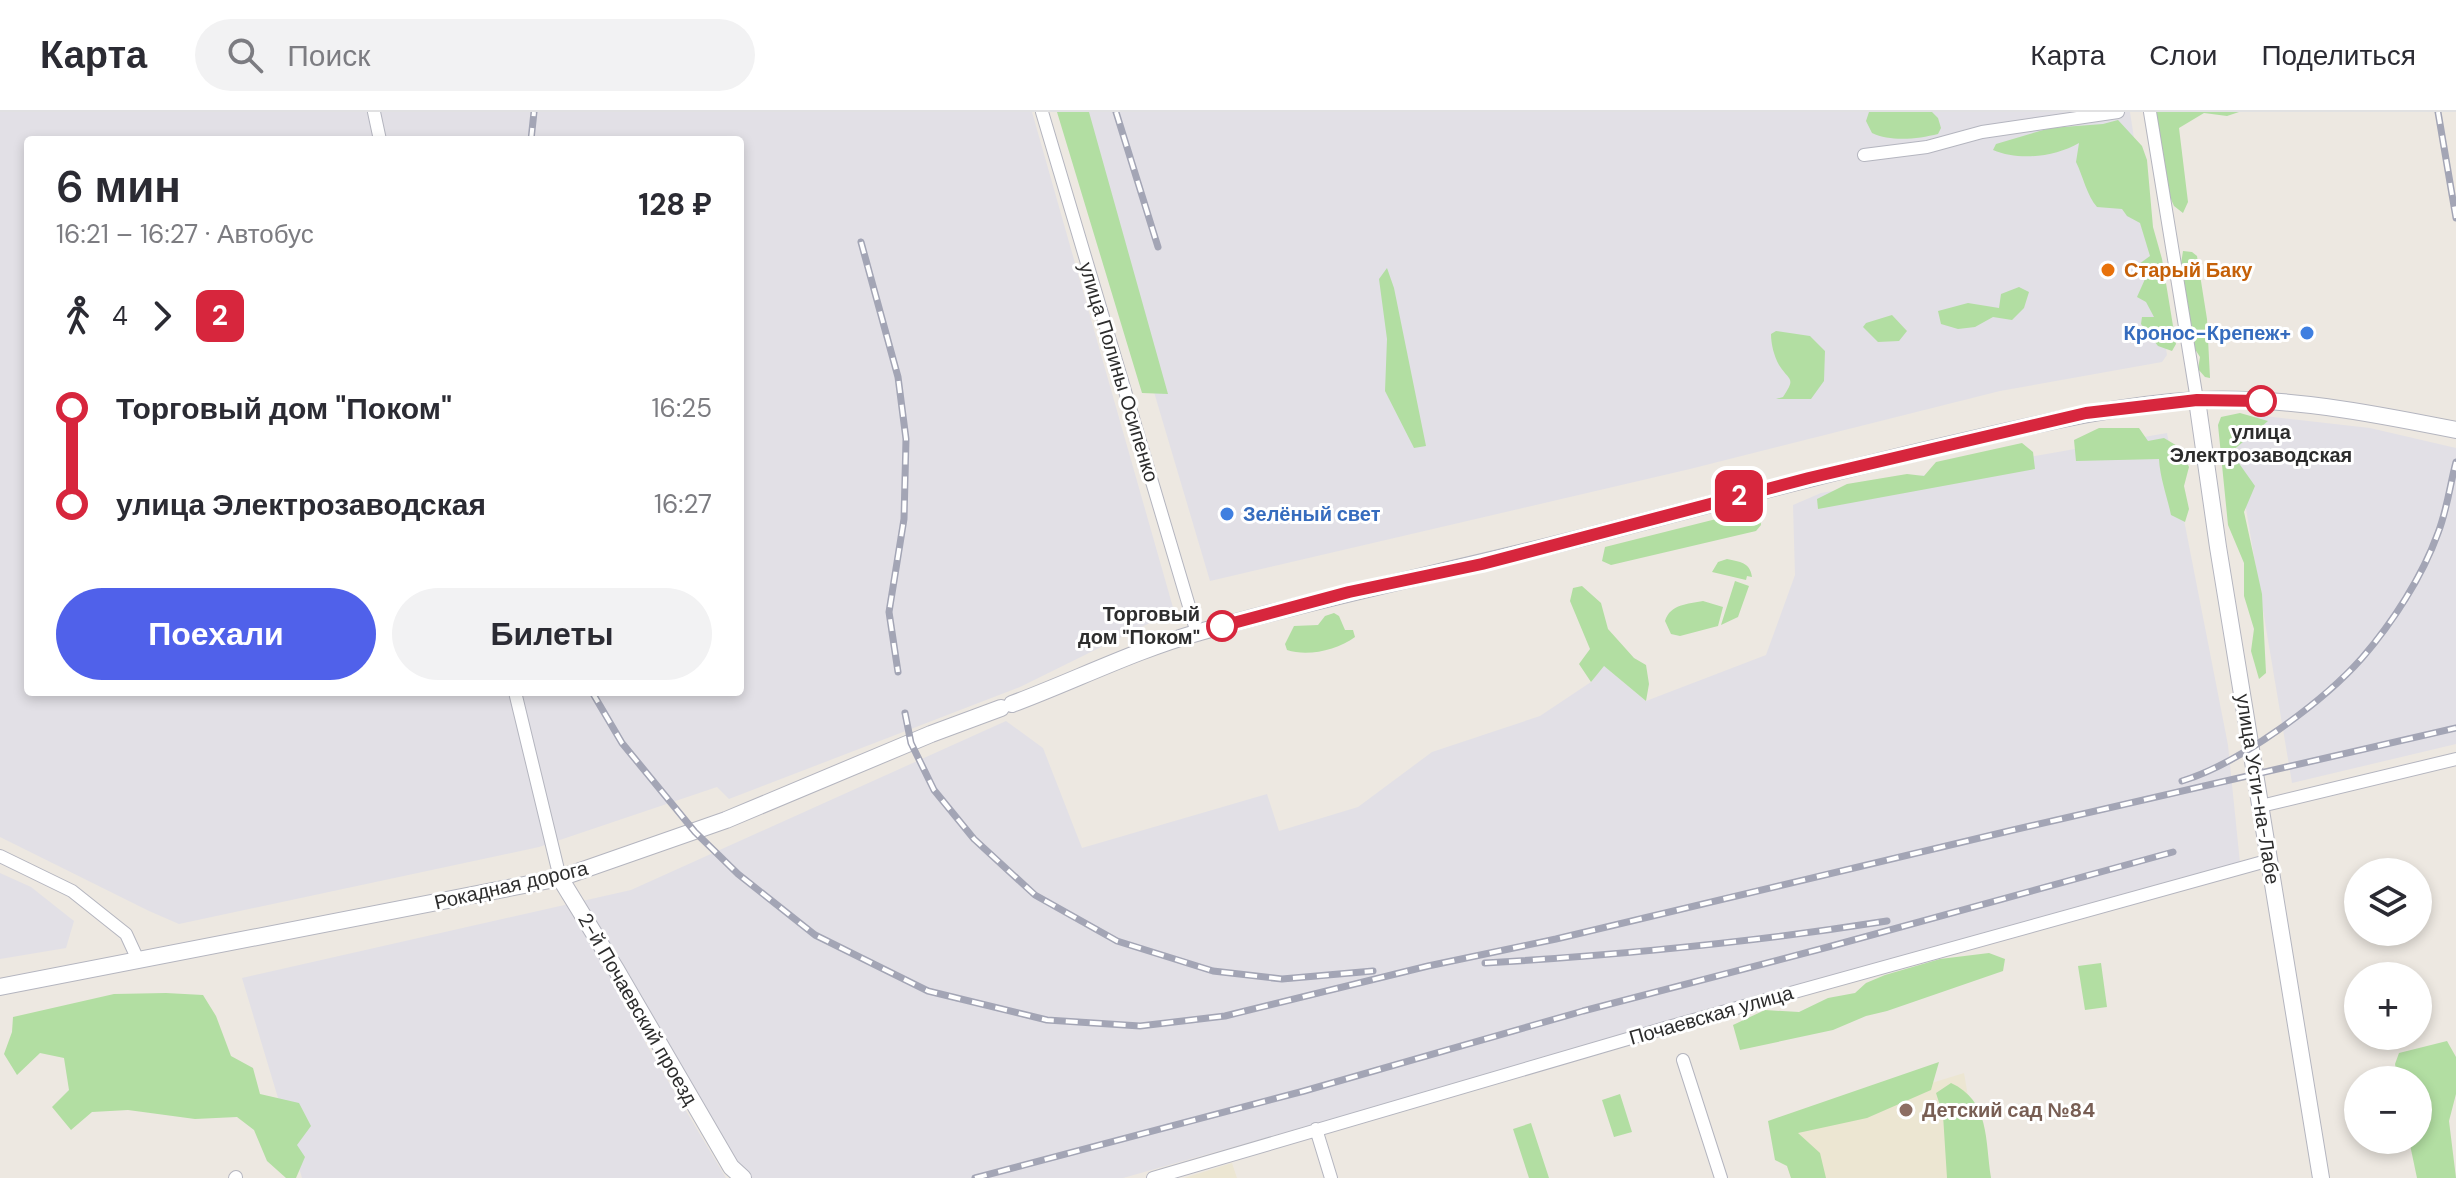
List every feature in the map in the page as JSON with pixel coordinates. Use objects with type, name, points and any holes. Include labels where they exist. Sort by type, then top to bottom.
[{"type":"main road","name":"Рокадная дорога","points":[[0,987],[560,878],[726,820],[931,734],[1137,653],[1197,633],[1349,592],[1482,564],[1809,478],[2086,413],[2197,400],[2276,401],[2380,415],[2456,430]]},
{"type":"main road","name":"улица Усти-на-Лабе","points":[[2197,400],[2321,1178]]},
{"type":"main road","name":"2-й Почаевский проезд","points":[[560,878],[731,1167],[743,1178]]},
{"type":"street","points":[[374,112],[379,136]]},
{"type":"street","name":"улица Полины Осипенко","points":[[1042,112],[1197,633]]},
{"type":"street","points":[[1864,155],[1927,147],[1982,132],[2118,112]]},
{"type":"street","points":[[2150,112],[2197,400]]},
{"type":"street","name":"2-й Почаевский проезд","points":[[516,696],[560,878]]},
{"type":"street","points":[[2261,806],[2456,759]]},
{"type":"street","points":[[0,856],[72,891],[126,934],[138,960]]},
{"type":"street","name":"Почаевская улица","points":[[1153,1178],[1672,1026],[2270,860]]},
{"type":"street","points":[[1683,1060],[1721,1178]]},
{"type":"street","points":[[1316,1129],[1331,1178]]},
{"type":"shaded area","points":[[0,112],[1032,112],[1174,611],[1020,687],[729,799],[717,787],[539,847],[179,924],[0,837]]},
{"type":"shaded area","points":[[1071,112],[2130,112],[2167,355],[2162,362],[2000,391],[1690,469],[1210,581]]},
{"type":"shaded area","points":[[2256,415],[2370,428],[2456,448],[2456,744],[2292,783],[2236,449]]},
{"type":"shaded area","points":[[2167,433],[2228,745],[2240,863],[1123,1178],[750,1178],[723,1147],[661,1031],[645,1042],[726,1178],[302,1178],[242,978],[631,890],[1006,721],[1043,748],[1082,848],[1267,794],[1279,831],[1358,807],[1432,752],[1540,716],[1591,682],[1603,665],[1646,701],[1766,655],[1795,575],[1793,505],[1821,493]]},
{"type":"shaded area","points":[[0,873],[31,887],[74,921],[66,948],[0,959]]},
{"type":"shaded area","name":"Детский сад №84","points":[[1964,1073],[1982,1178],[1791,1178],[1776,1131]]},
{"type":"shaded area","points":[[1232,1163],[1237,1178],[1184,1178]]},
{"type":"green space","points":[[1057,112],[1089,112],[1168,394],[1142,393]]},
{"type":"green space","points":[[1869,112],[1932,112],[1941,128],[1938,134],[1930,136],[1888,138],[1872,133],[1866,121]]},
{"type":"green space","points":[[2156,112],[2239,112],[2227,116],[2204,113],[2179,128],[2188,202],[2183,213],[2174,206],[2167,190]]},
{"type":"green space","points":[[2118,120],[2142,146],[2147,160],[2153,227],[2162,259],[2176,344],[2172,351],[2158,346],[2141,324],[2142,317],[2154,317],[2146,302],[2137,297],[2145,279],[2139,264],[2150,256],[2140,223],[2127,216],[2122,209],[2097,207],[2076,162],[2079,143],[2059,152],[2037,156],[2014,156],[1993,150],[1996,144],[2050,128]]},
{"type":"green space","points":[[2183,251],[2197,256],[2207,319],[2210,378],[2198,369],[2200,357],[2193,346],[2181,264]]},
{"type":"green space","points":[[1387,268],[1394,288],[1426,446],[1414,448],[1385,391],[1387,339],[1379,279]]},
{"type":"green space","points":[[2019,287],[2029,292],[2024,308],[2012,320],[1993,317],[1975,327],[1958,329],[1941,324],[1938,311],[1968,303],[1999,308],[2001,294]]},
{"type":"green space","points":[[1892,315],[1907,331],[1899,341],[1878,342],[1863,327],[1866,323]]},
{"type":"green space","points":[[1776,331],[1810,336],[1825,351],[1824,381],[1811,399],[1776,399],[1783,397],[1790,383],[1773,350],[1771,334]]},
{"type":"green space","points":[[2240,413],[2268,421],[2231,452],[2255,486],[2244,512],[2262,594],[2266,673],[2259,679],[2251,651],[2254,629],[2244,596],[2244,563],[2228,525],[2218,425],[2221,417]]},
{"type":"green space","points":[[2099,428],[2139,428],[2148,441],[2164,438],[2179,447],[2189,467],[2184,486],[2189,509],[2185,522],[2171,515],[2159,459],[2076,461],[2074,440]]},
{"type":"green space","points":[[2022,443],[2033,452],[2035,469],[1818,509],[1817,499],[1847,484],[1907,474],[1924,476],[1936,462]]},
{"type":"green space","points":[[1752,510],[1760,514],[1761,525],[1756,531],[1611,565],[1602,561],[1605,547]]},
{"type":"green space","points":[[1727,559],[1747,566],[1752,577],[1747,576],[1746,580],[1712,572],[1718,562]]},
{"type":"green space","points":[[1735,581],[1749,586],[1738,617],[1721,625]]},
{"type":"green space","points":[[1582,586],[1601,603],[1608,629],[1634,658],[1646,665],[1649,684],[1646,701],[1604,666],[1591,682],[1579,664],[1590,649],[1570,601],[1573,588]]},
{"type":"green space","points":[[1703,601],[1723,607],[1718,626],[1680,636],[1671,634],[1665,621],[1667,615],[1680,606]]},
{"type":"green space","points":[[1334,613],[1339,616],[1345,630],[1353,630],[1355,637],[1340,646],[1322,651],[1304,653],[1287,650],[1285,644],[1294,626],[1318,625],[1325,616]]},
{"type":"green space","points":[[1989,953],[2005,959],[2003,971],[1866,1016],[1833,1030],[1740,1050],[1733,1025],[1765,1010],[1799,1012],[1828,998],[1855,993],[1866,983],[1885,975],[1940,959]]},
{"type":"green space","points":[[2101,963],[2107,1007],[2085,1010],[2078,966]]},
{"type":"green space","points":[[114,994],[203,995],[216,1016],[231,1056],[253,1068],[260,1094],[299,1103],[311,1126],[297,1145],[305,1157],[296,1178],[286,1178],[267,1161],[254,1130],[237,1117],[195,1119],[128,1110],[92,1112],[71,1130],[52,1107],[69,1090],[64,1058],[40,1053],[17,1075],[4,1054],[12,1032],[13,1017]]},
{"type":"green space","points":[[2447,1041],[2456,1057],[2456,1094],[2449,1121],[2456,1178],[2417,1178],[2412,1154],[2432,1154],[2432,1066],[2395,1064],[2399,1053],[2432,1050],[2432,1045]]},
{"type":"green space","points":[[1939,1062],[1931,1090],[1867,1118],[1798,1133],[1820,1153],[1826,1178],[1791,1178],[1787,1166],[1775,1160],[1768,1121]]},
{"type":"green space","points":[[1951,1083],[1973,1100],[1979,1111],[1986,1136],[1991,1178],[1947,1178],[1943,1115],[1936,1093]]},
{"type":"green space","points":[[1620,1094],[1632,1132],[1614,1137],[1602,1100]]},
{"type":"green space","points":[[1531,1123],[1549,1178],[1529,1178],[1513,1129]]},
{"type":"railway","points":[[531,136],[534,112]]},
{"type":"railway","points":[[1116,112],[1158,247]]},
{"type":"railway","points":[[2438,112],[2456,218]]},
{"type":"railway","points":[[861,242],[898,377],[906,439],[904,519],[889,612],[898,672]]},
{"type":"railway","points":[[2182,781],[2229,761],[2279,730],[2362,658],[2385,629],[2424,566],[2441,524],[2456,462]]},
{"type":"railway","points":[[594,696],[622,743],[695,832],[738,874],[815,935],[928,991],[1047,1020],[1140,1026],[1225,1016],[1428,966],[1556,939],[2456,728]]},
{"type":"railway","points":[[905,713],[911,743],[934,790],[974,839],[1035,895],[1117,941],[1213,971],[1282,979],[1373,971]]},
{"type":"railway","points":[[975,1178],[1304,1091],[1583,1011],[2173,852]]},
{"type":"railway","points":[[1485,963],[1686,947],[1887,921]]},
{"type":"bus line","name":"2","points":[[1222,626],[1349,592],[1482,564],[1809,478],[2086,413],[2197,400],[2261,401]]},
{"type":"place","name":"Старый Баку","points":[[2108,270]]},
{"type":"place","name":"Кронос-Крепеж+","points":[[2307,333]]},
{"type":"place","name":"улица Электрозаводская","points":[[2261,401]]},
{"type":"place","name":"Зелёный свет","points":[[1227,514]]},
{"type":"place","name":"Торговый дом \"Поком\"","points":[[1222,626]]},
{"type":"place","name":"Детский сад №84","points":[[1906,1110]]}]
